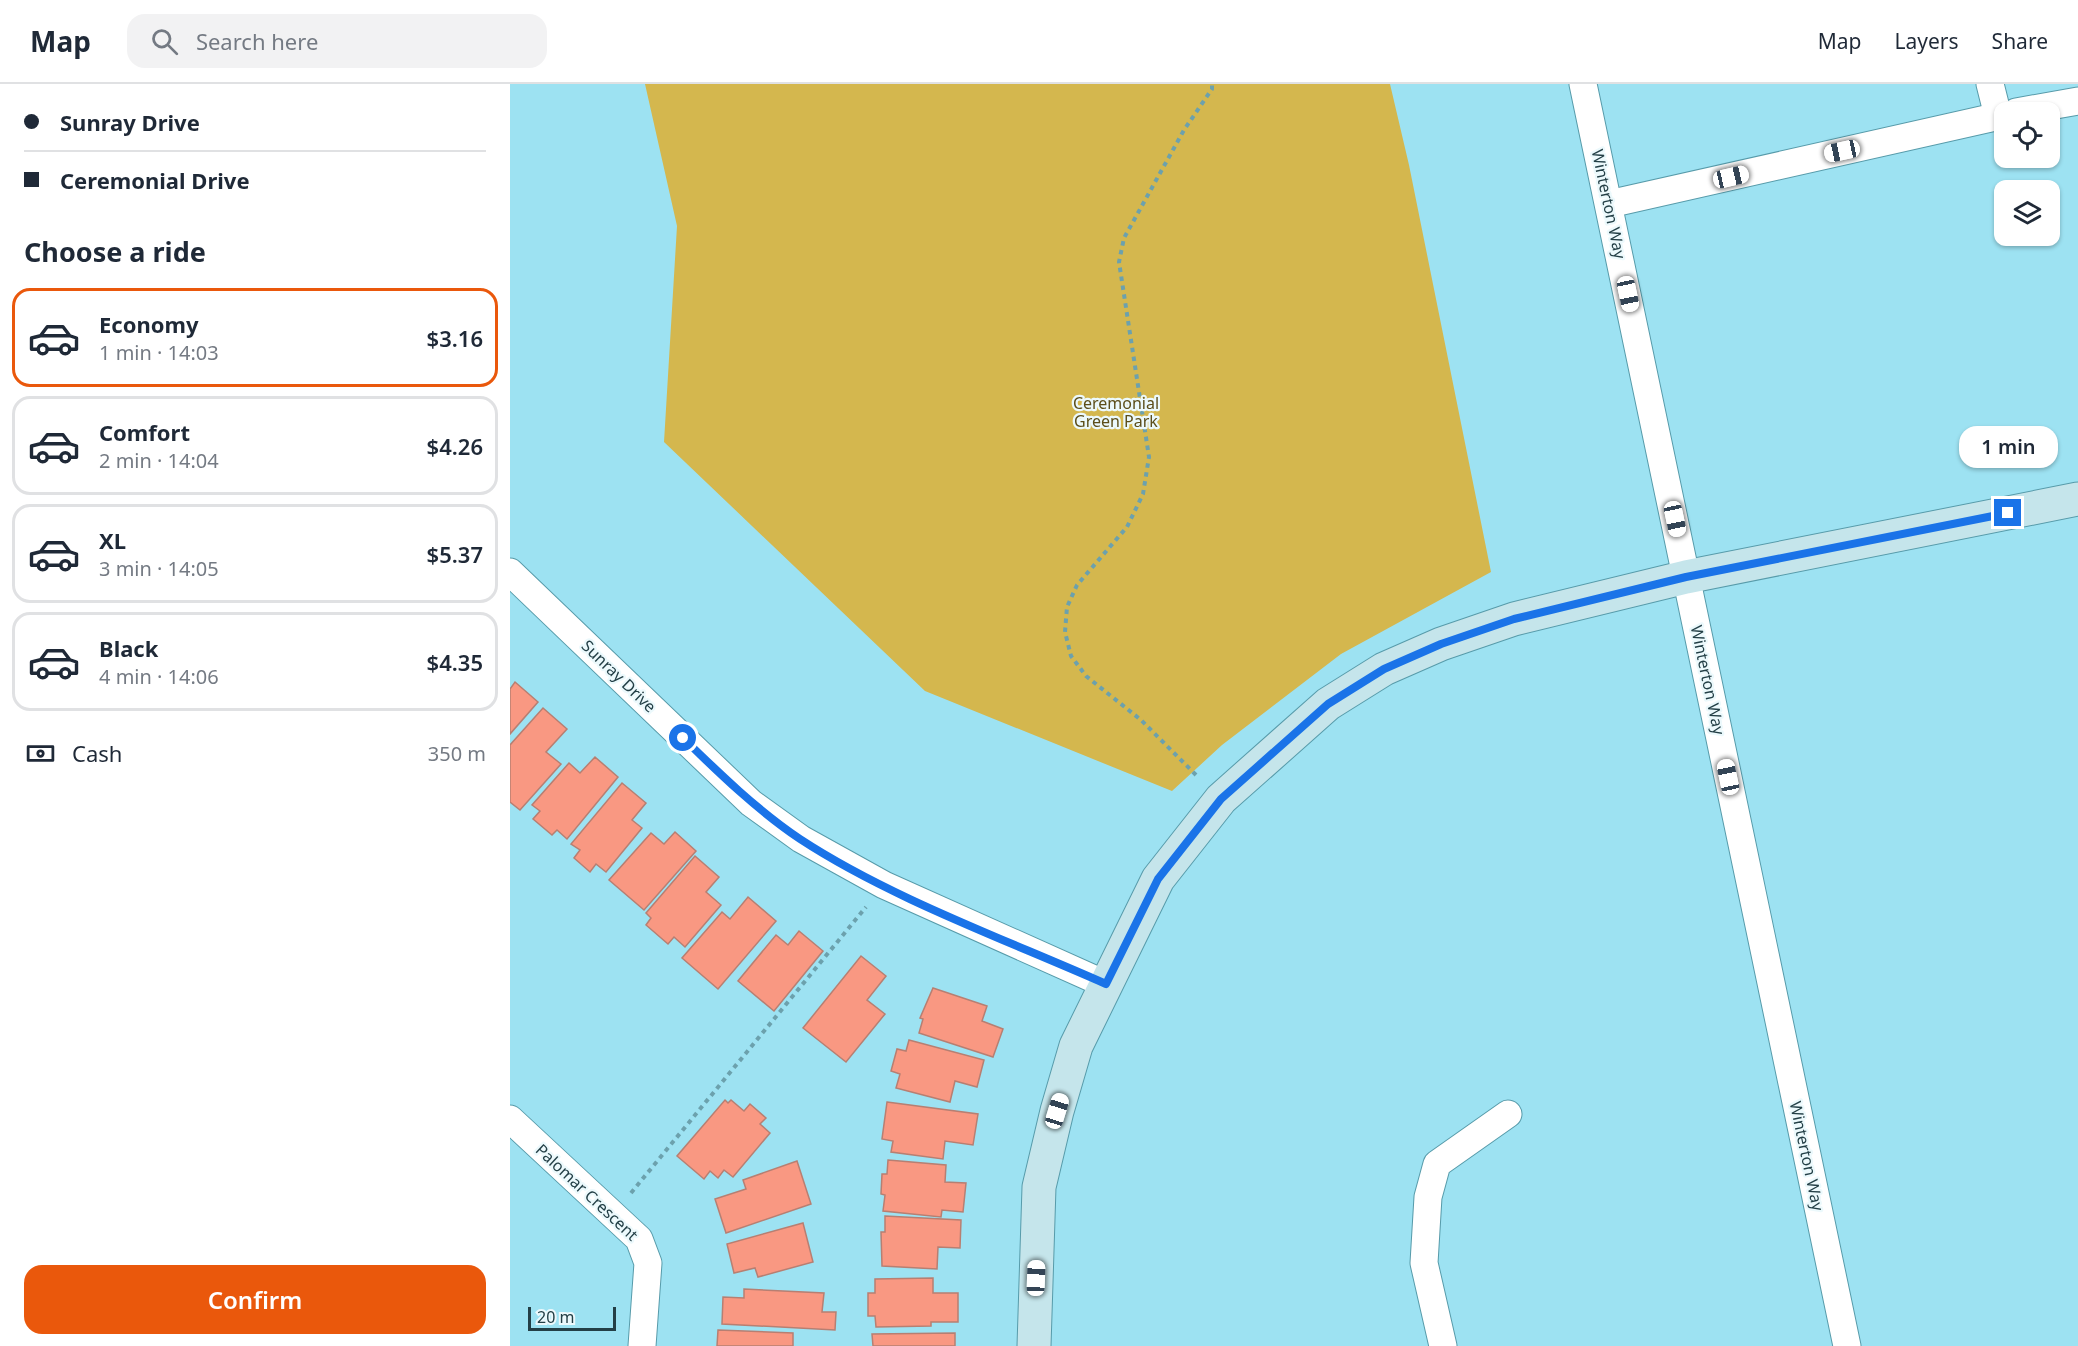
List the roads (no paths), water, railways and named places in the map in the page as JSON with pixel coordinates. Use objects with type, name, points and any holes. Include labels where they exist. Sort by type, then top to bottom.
[{"type":"street","name":"Winterton Way","points":[[1583,84],[1846,1346]]},
{"type":"street","points":[[1990,84],[2000,102]]},
{"type":"street","points":[[2060,104],[2078,100]]},
{"type":"street","points":[[1609,204],[1994,117]]},
{"type":"street","points":[[1034,1346],[1039,1187],[1057,1111],[1076,1046],[1158,879],[1221,799],[1328,704],[1384,669],[1441,644],[1514,619],[1686,577],[2078,499]]},
{"type":"street","name":"Sunray Drive","points":[[510,572],[751,803],[801,839],[884,885],[1106,984]]},
{"type":"street","points":[[1443,1346],[1424,1263],[1428,1197],[1437,1164],[1508,1114]]},
{"type":"street","name":"Palomar Crescent","points":[[510,1119],[639,1239],[648,1263],[642,1346]]},
{"type":"park label","name":"Ceremonial Green Park","points":[[1116,412]]}]
